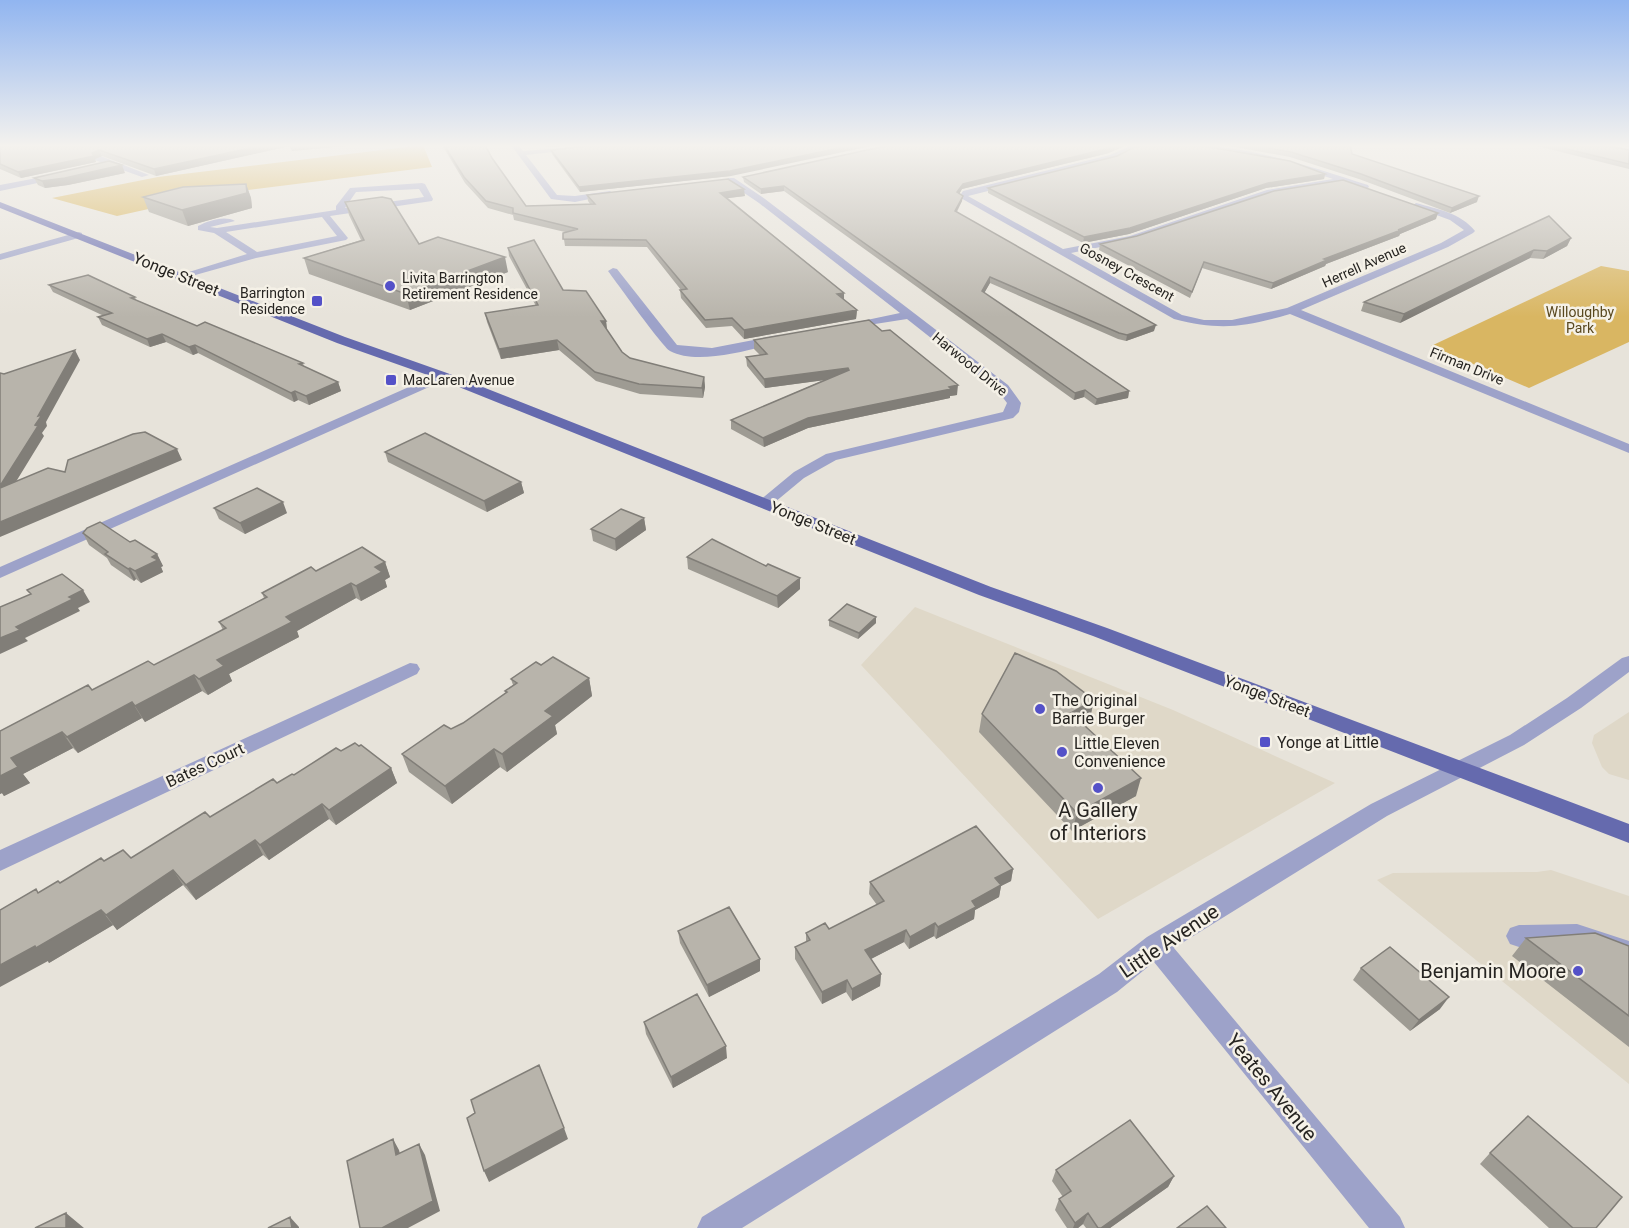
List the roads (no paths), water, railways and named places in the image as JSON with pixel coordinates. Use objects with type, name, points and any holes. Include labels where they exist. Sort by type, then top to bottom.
[{"type":"main road","name":"Yonge Street","points":[[0,206],[79,235],[341,340],[443,376],[985,591],[1110,636],[1629,834]]},
{"type":"street","points":[[341,211],[340,206],[343,202]]},
{"type":"street","points":[[275,222],[230,220],[212,223],[201,228],[204,231],[217,231],[405,202]]},
{"type":"street","name":"Harwood Drive","points":[[764,202],[1003,388],[1014,403],[1012,412],[1008,415],[831,457],[799,474],[764,504]]},
{"type":"street","name":"Gosney Crescent","points":[[969,202],[1191,322],[1221,325],[1293,311]]},
{"type":"street","points":[[1060,252],[1131,238],[1239,202]]},
{"type":"street","name":"Herrell Avenue","points":[[1293,311],[1470,231],[1466,225],[1411,204]]},
{"type":"street","points":[[181,276],[255,255],[343,238],[324,213]]},
{"type":"street","points":[[217,231],[255,255]]},
{"type":"street","points":[[0,257],[79,235]]},
{"type":"street","points":[[613,271],[673,348],[678,350],[708,351],[796,336]]},
{"type":"street","name":"Firman Drive","points":[[1293,311],[1629,449]]},
{"type":"street","points":[[830,330],[909,315]]},
{"type":"street","points":[[0,573],[443,376]]},
{"type":"street","name":"Little Avenue","points":[[713,1228],[1108,983],[1156,945],[1379,810],[1517,740],[1574,703],[1629,662]]},
{"type":"street","name":"Bates Court","points":[[0,861],[410,669]]},
{"type":"street","points":[[1520,936],[1577,935],[1629,952]]},
{"type":"street","name":"Yeates Avenue","points":[[1156,945],[1389,1228]]},
{"type":"place","name":"Livita Barrington Retirement Residence","points":[[390,286]]},
{"type":"place","name":"Barrington Residence","points":[[317,301]]},
{"type":"place","name":"MacLaren Avenue","points":[[391,380]]},
{"type":"place","name":"The Original Barrie Burger","points":[[1040,709]]},
{"type":"place","name":"Yonge at Little","points":[[1265,742]]},
{"type":"place","name":"Little Eleven Convenience","points":[[1062,752]]},
{"type":"place","name":"A Gallery of Interiors","points":[[1098,788]]},
{"type":"place","name":"Benjamin Moore","points":[[1578,971]]},
{"type":"park label","name":"Willoughby Park","points":[[1580,320]]}]
